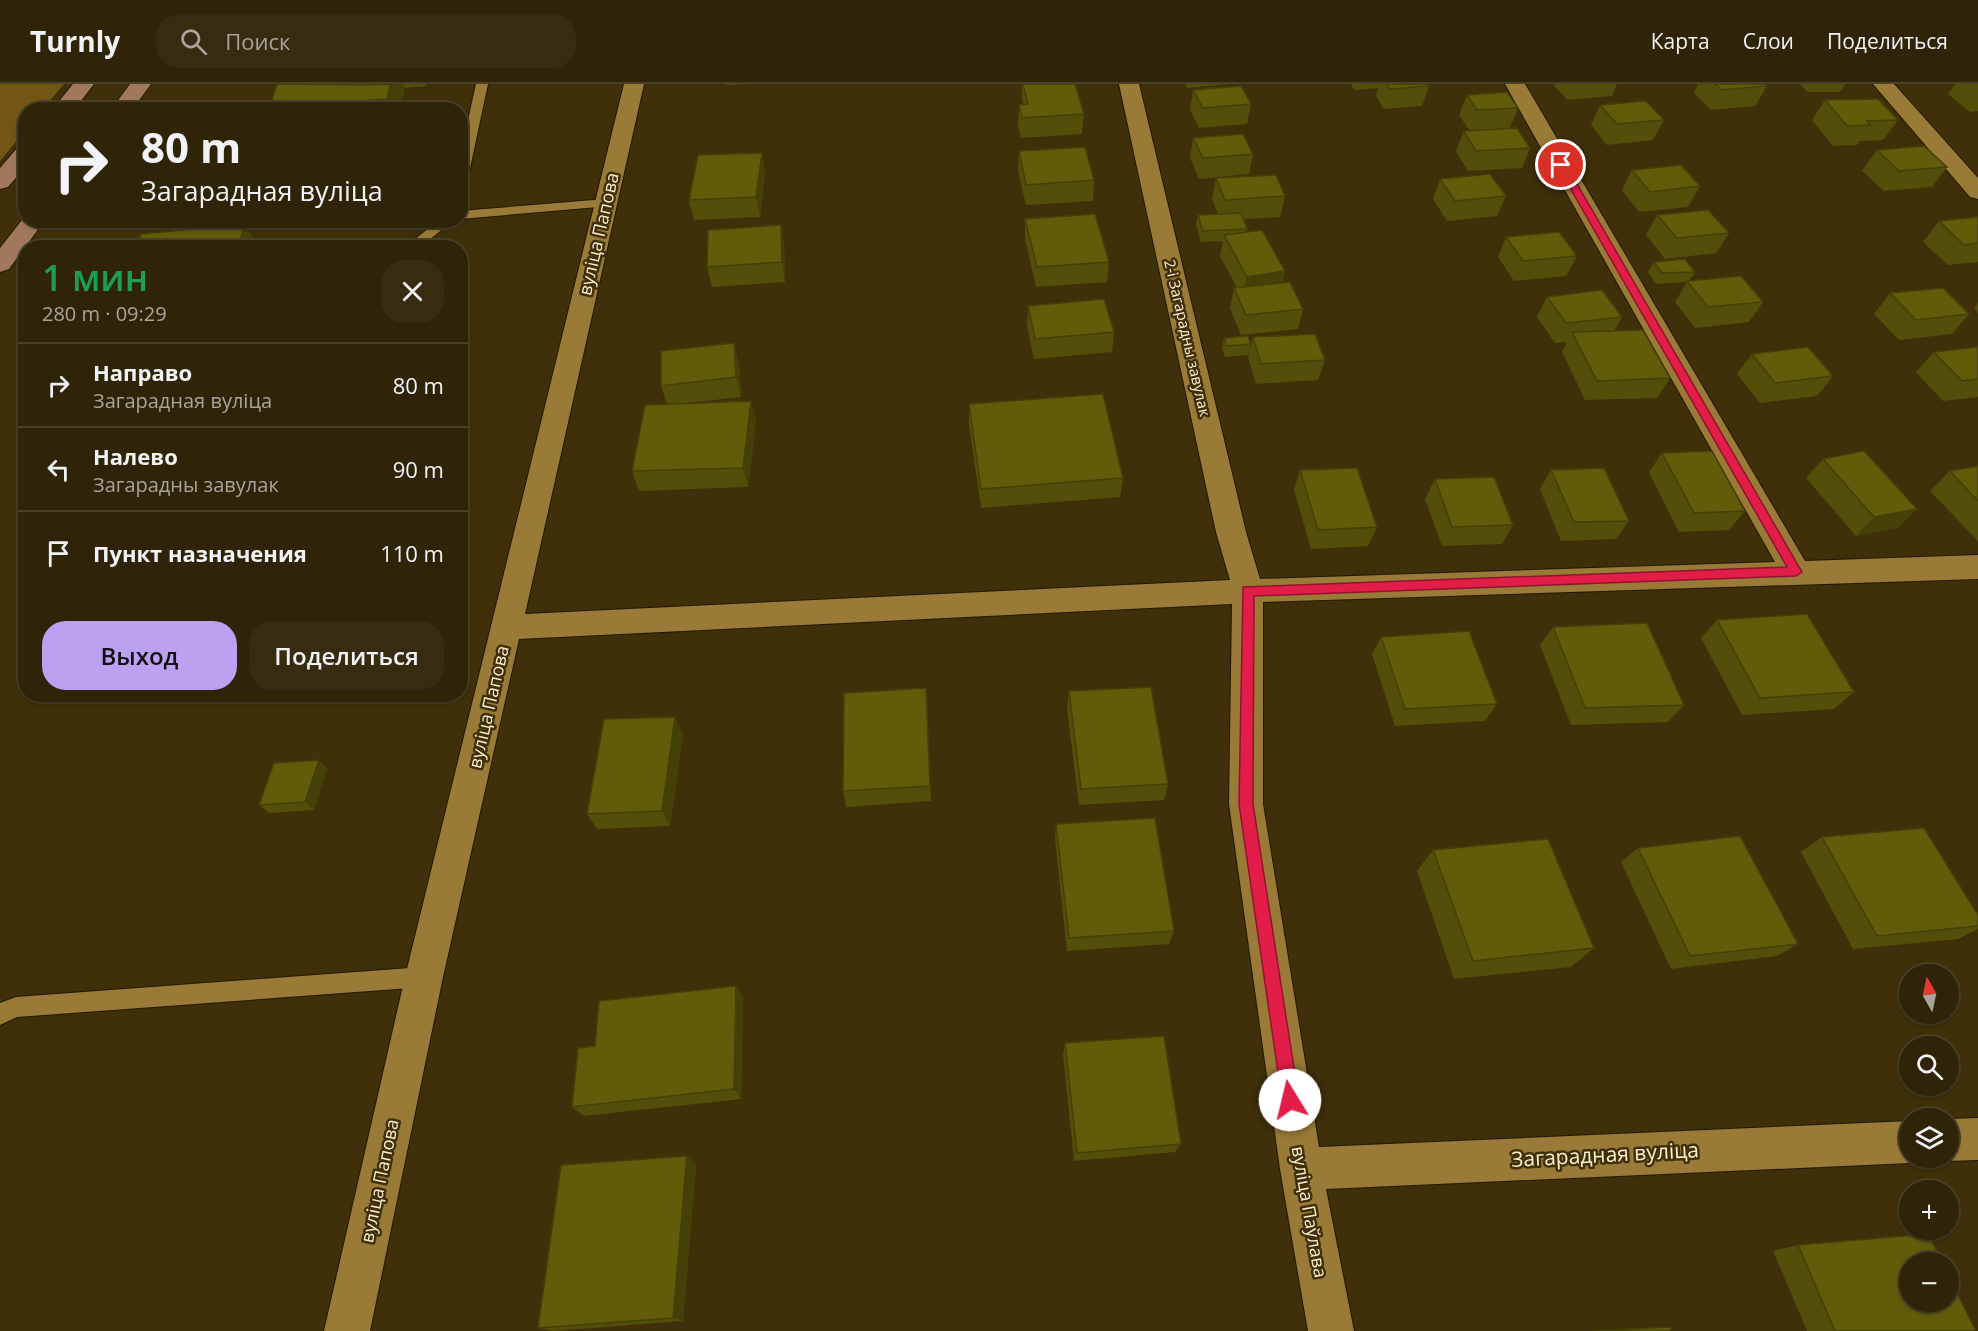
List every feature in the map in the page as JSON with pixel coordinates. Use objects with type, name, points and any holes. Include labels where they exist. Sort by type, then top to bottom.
[{"type":"main road","points":[[69,102],[84,84]]},
{"type":"main road","points":[[127,102],[141,84]]},
{"type":"main road","points":[[0,182],[18,161]]},
{"type":"main road","points":[[19,240],[28,228]]},
{"type":"main road","points":[[0,264],[18,241]]},
{"type":"street","name":"вуліца Папова","points":[[347,1331],[424,977],[634,84]]},
{"type":"street","name":"2-і Загарадны завулак","points":[[1129,84],[1229,521],[1248,591]]},
{"type":"street","points":[[1515,84],[1796,572]]},
{"type":"street","points":[[1883,84],[1978,192]]},
{"type":"street","points":[[508,627],[1248,591],[1978,567]]},
{"type":"street","name":"вуліца Паўлава","points":[[1248,591],[1246,804],[1301,1169],[1331,1331]]},
{"type":"street","points":[[1959,1140],[1978,1139]]},
{"type":"street","name":"Загарадная вуліца","points":[[1301,1169],[1899,1142]]},
{"type":"lane","points":[[468,150],[482,84]]},
{"type":"lane","points":[[468,214],[606,203]]},
{"type":"lane","points":[[421,240],[437,228]]},
{"type":"lane","points":[[0,1014],[16,1007],[424,977]]},
{"type":"shaded area","points":[[0,84],[64,84],[49,102],[18,102],[18,139],[0,161]]},
{"type":"building","points":[[277,84],[390,84],[387,99],[362,102],[271,102]]},
{"type":"building","points":[[1023,84],[1075,84],[1084,114],[1022,118],[1019,105],[1028,104]]},
{"type":"building","points":[[1387,84],[1427,84],[1429,86],[1390,89]]},
{"type":"building","points":[[1715,84],[1765,84],[1767,86],[1722,90]]},
{"type":"building","points":[[1241,86],[1251,104],[1203,108],[1193,90]]},
{"type":"building","points":[[1507,92],[1518,108],[1477,110],[1467,95]]},
{"type":"building","points":[[1878,99],[1898,120],[1867,121],[1870,125],[1847,126],[1825,100]]},
{"type":"building","points":[[1646,101],[1664,120],[1617,124],[1600,105]]},
{"type":"building","points":[[1517,128],[1530,148],[1476,151],[1464,131]]},
{"type":"building","points":[[1243,134],[1253,154],[1203,158],[1193,138]]},
{"type":"building","points":[[1924,146],[1947,167],[1899,171],[1877,150]]},
{"type":"building","points":[[1085,147],[1094,180],[1026,185],[1019,151]]},
{"type":"building","points":[[762,153],[756,197],[689,200],[698,155]]},
{"type":"building","points":[[1681,165],[1700,186],[1650,192],[1632,170]]},
{"type":"building","points":[[1490,174],[1506,196],[1455,201],[1440,179]]},
{"type":"building","points":[[1276,175],[1285,196],[1225,200],[1216,178]]},
{"type":"building","points":[[1708,210],[1729,233],[1677,238],[1657,215]]},
{"type":"building","points":[[1241,213],[1247,229],[1203,231],[1198,215]]},
{"type":"building","points":[[1095,214],[1109,262],[1037,267],[1025,219]]},
{"type":"building","points":[[1978,217],[1978,243],[1964,245],[1939,221]]},
{"type":"building","points":[[781,225],[782,262],[707,267],[708,230]]},
{"type":"building","points":[[203,228],[244,228],[240,240],[139,240],[141,234]]},
{"type":"building","points":[[1262,230],[1285,271],[1247,277],[1224,235]]},
{"type":"building","points":[[1559,232],[1577,256],[1523,261],[1506,237]]},
{"type":"building","points":[[1685,259],[1695,272],[1662,273],[1654,262]]},
{"type":"building","points":[[1741,276],[1763,302],[1708,307],[1687,281]]},
{"type":"building","points":[[1290,282],[1303,309],[1246,315],[1234,288]]},
{"type":"building","points":[[1943,288],[1969,314],[1916,320],[1890,293]]},
{"type":"building","points":[[1602,290],[1622,317],[1566,323],[1547,297]]},
{"type":"building","points":[[1104,299],[1114,332],[1035,339],[1028,306]]},
{"type":"building","points":[[1643,330],[1670,378],[1597,381],[1572,332]]},
{"type":"building","points":[[1315,334],[1325,360],[1261,364],[1253,337]]},
{"type":"building","points":[[1248,336],[1251,344],[1227,346],[1224,338]]},
{"type":"building","points":[[734,343],[736,377],[661,386],[661,351]]},
{"type":"building","points":[[1808,347],[1833,376],[1775,383],[1752,354]]},
{"type":"building","points":[[1978,347],[1978,379],[1962,381],[1934,352]]},
{"type":"building","points":[[1103,394],[1123,478],[981,489],[969,404]]},
{"type":"building","points":[[751,401],[743,468],[632,471],[645,405]]},
{"type":"building","points":[[1712,451],[1745,511],[1694,513],[1662,453]]},
{"type":"building","points":[[1864,451],[1917,509],[1874,517],[1823,459]]},
{"type":"building","points":[[1978,466],[1978,501],[1950,471]]},
{"type":"building","points":[[1357,468],[1377,527],[1318,530],[1300,470]]},
{"type":"building","points":[[1604,468],[1629,521],[1574,522],[1551,470]]},
{"type":"building","points":[[1494,477],[1513,525],[1452,527],[1435,479]]},
{"type":"building","points":[[1807,614],[1854,692],[1760,698],[1717,620]]},
{"type":"building","points":[[1647,623],[1684,705],[1585,708],[1553,627]]},
{"type":"building","points":[[1469,631],[1497,704],[1405,709],[1381,637]]},
{"type":"building","points":[[1151,687],[1168,784],[1081,789],[1069,691]]},
{"type":"building","points":[[926,688],[930,786],[843,791],[844,693]]},
{"type":"building","points":[[675,717],[662,811],[587,814],[604,719]]},
{"type":"building","points":[[319,760],[305,802],[259,805],[274,763]]},
{"type":"building","points":[[1155,818],[1174,931],[1069,938],[1056,824]]},
{"type":"building","points":[[1924,828],[1978,915],[1978,926],[1877,936],[1822,837]]},
{"type":"building","points":[[1740,836],[1798,944],[1690,956],[1638,848]]},
{"type":"building","points":[[1548,839],[1594,948],[1473,961],[1433,850]]},
{"type":"building","points":[[736,986],[734,1089],[572,1107],[578,1048],[595,1046],[599,1001]]},
{"type":"building","points":[[1164,1036],[1181,1144],[1077,1153],[1065,1043]]},
{"type":"building","points":[[687,1156],[673,1318],[538,1328],[561,1165]]},
{"type":"building","points":[[1899,1236],[1899,1240],[1931,1240],[1937,1252],[1899,1252],[1899,1312],[1959,1312],[1959,1297],[1976,1331],[1835,1331],[1798,1245]]},
{"type":"building","points":[[1670,1327],[1671,1331],[1596,1331]]},
{"type":"route","points":[[1290,1100],[1246,804],[1248,591],[1796,572],[1561,165]]}]
